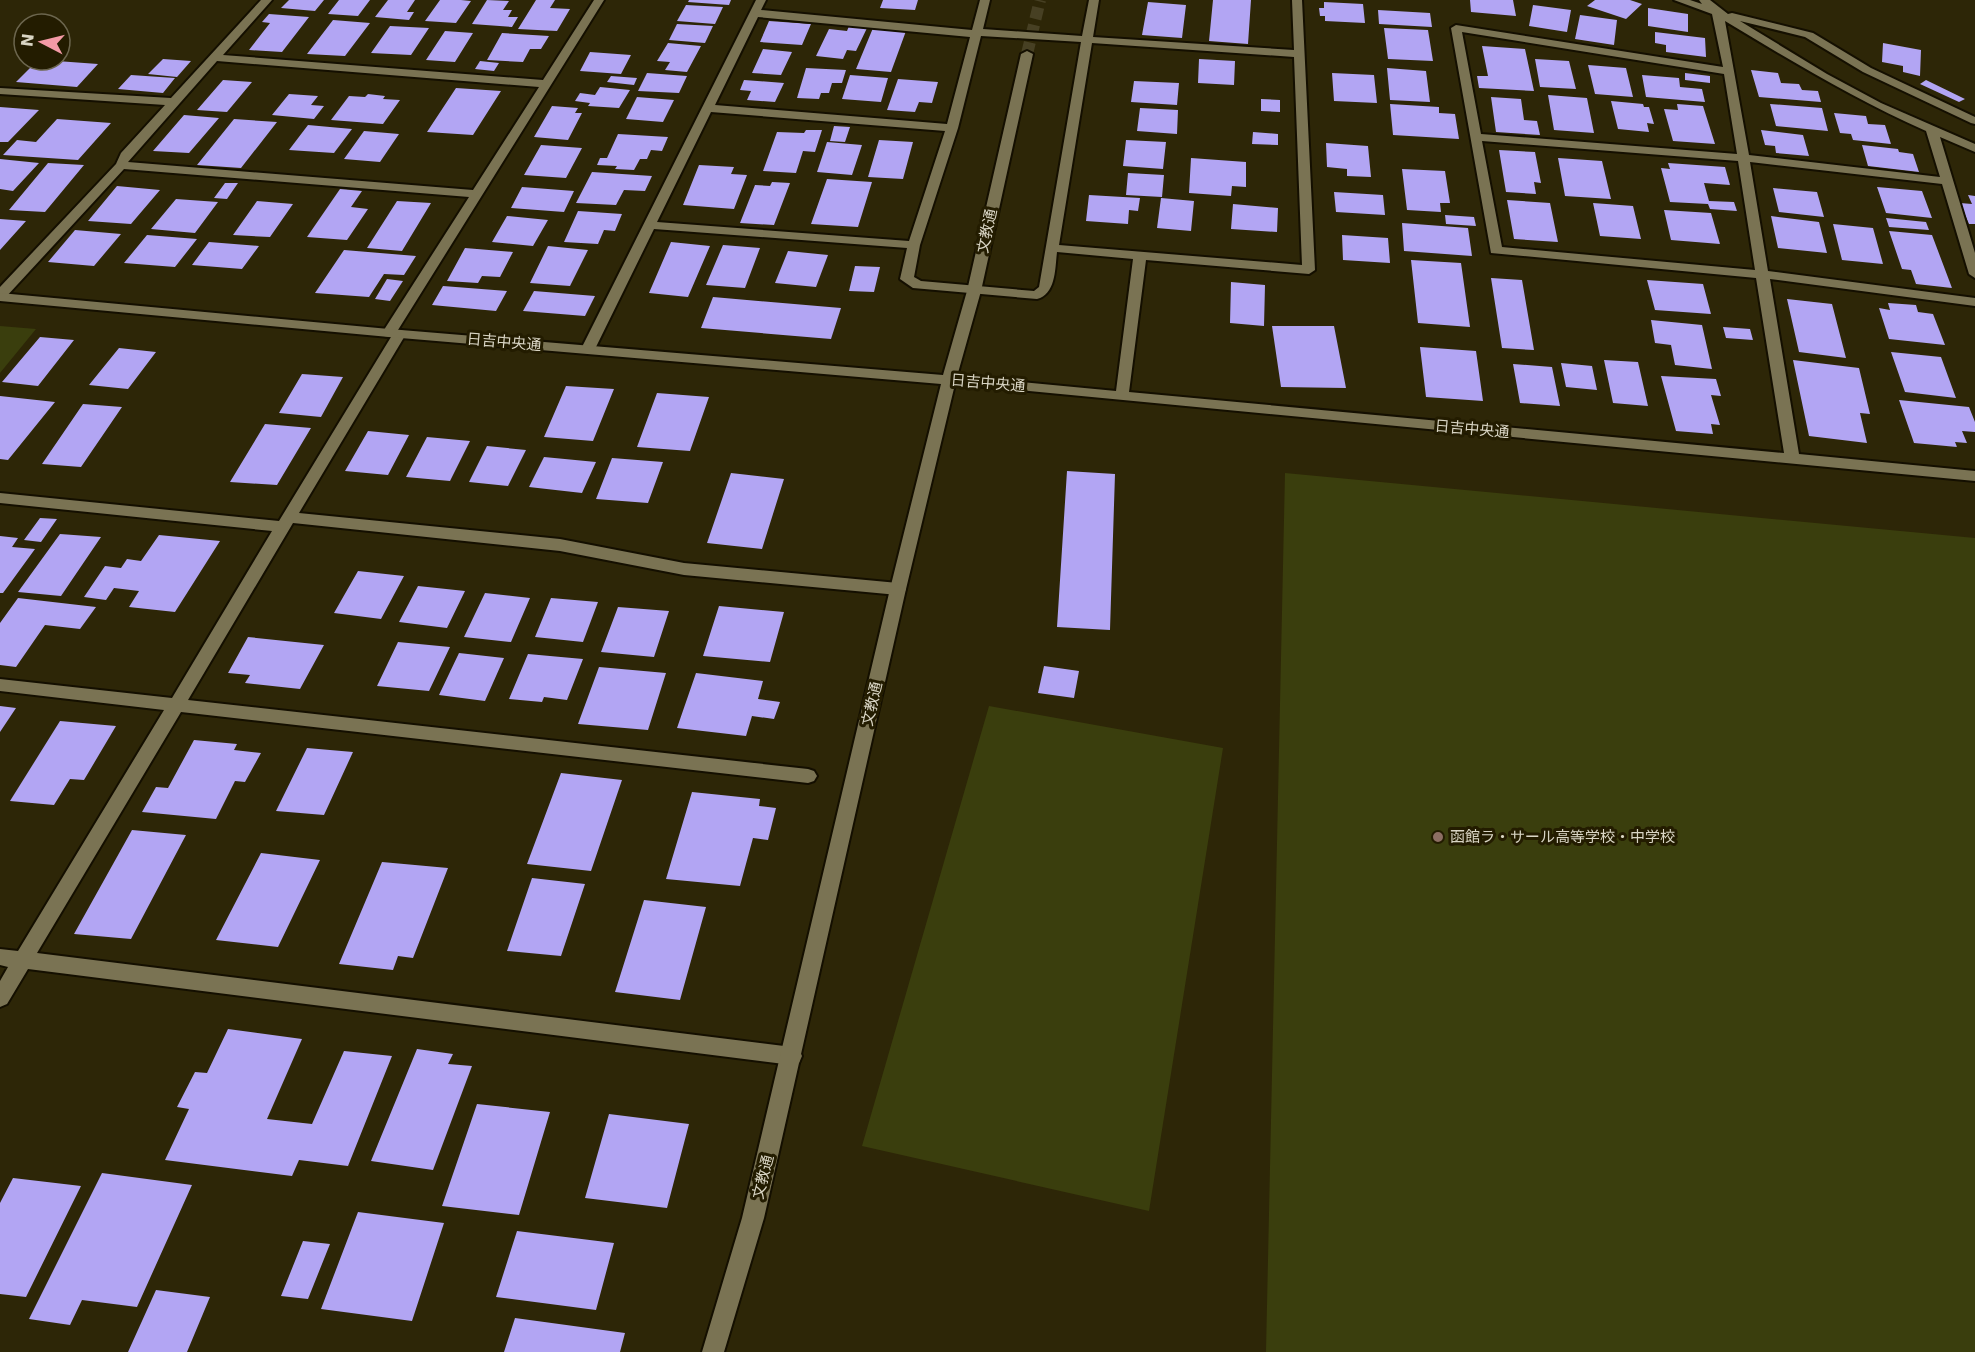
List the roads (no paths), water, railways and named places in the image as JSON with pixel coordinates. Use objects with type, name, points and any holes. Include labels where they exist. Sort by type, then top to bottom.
[{"type":"street","points":[[0,296],[122,165],[125,156],[267,0]]},
{"type":"street","points":[[0,998],[285,522],[477,194],[599,0]]},
{"type":"street","points":[[588,349],[761,0]]},
{"type":"street","points":[[985,0],[952,128],[914,245],[907,279],[918,285],[1037,295],[1045,288],[1094,0]]},
{"type":"street","points":[[1051,248],[1309,270],[1296,0]]},
{"type":"street","points":[[1679,0],[1809,35],[1867,70],[1975,121]]},
{"type":"street","points":[[1704,0],[1717,12],[1832,81],[1877,105],[1975,148]]},
{"type":"street","points":[[1717,12],[1724,37],[1792,459]]},
{"type":"street","points":[[754,13],[976,33],[1299,54]]},
{"type":"street","points":[[1728,71],[1456,28],[1496,250],[1761,274],[1975,302]]},
{"type":"street","name":"文教通","points":[[713,1352],[753,1218],[898,589],[949,380],[974,291],[1027,54]]},
{"type":"street","points":[[216,58],[547,84]]},
{"type":"street","points":[[0,91],[174,102]]},
{"type":"street","points":[[706,108],[952,128]]},
{"type":"street","points":[[1932,130],[1975,274]]},
{"type":"street","points":[[1476,137],[1744,158],[1946,181]]},
{"type":"street","points":[[122,165],[477,194]]},
{"type":"street","points":[[651,225],[914,245]]},
{"type":"street","points":[[1122,396],[1140,256]]},
{"type":"street","name":"日吉中央通","points":[[0,296],[394,333],[949,380],[1975,476]]},
{"type":"street","points":[[0,498],[560,545],[684,569],[898,589]]},
{"type":"street","points":[[0,686],[808,776]]},
{"type":"street","points":[[0,957],[792,1056]]},
{"type":"tunnel","points":[[1027,54],[1040,0]]},
{"type":"place","name":"函館ラ・サール高等学校・中学校","points":[[1438,837]]}]
